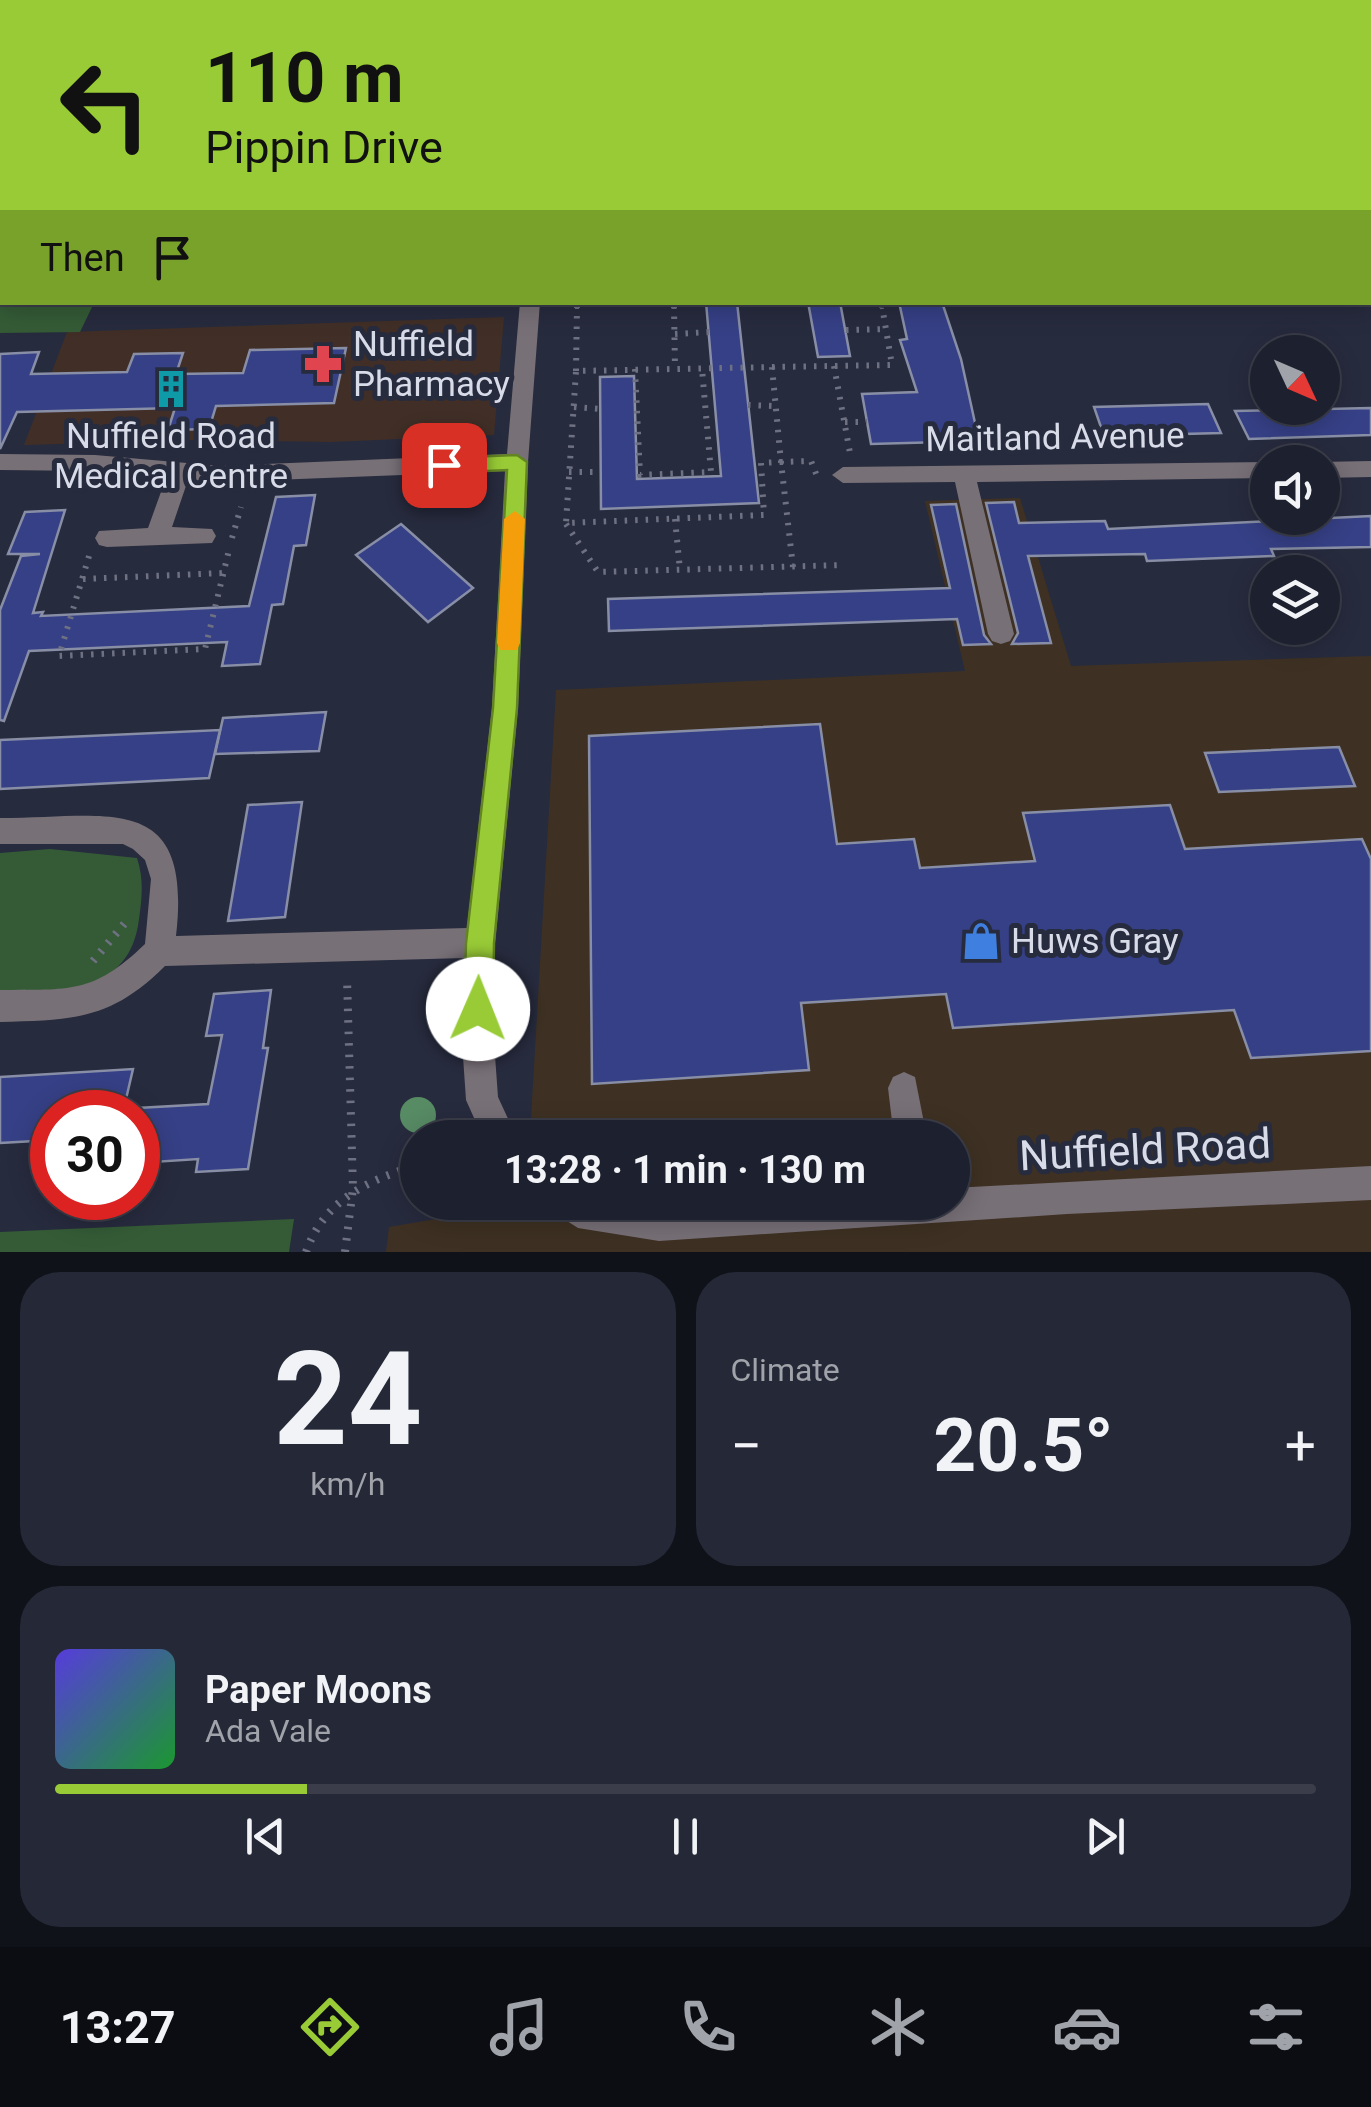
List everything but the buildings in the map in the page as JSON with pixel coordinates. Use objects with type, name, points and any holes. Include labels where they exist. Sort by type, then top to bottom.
[{"type":"street","points":[[492,1120],[482,1100],[478,1042],[480,943],[505,708],[517,462],[530,305]]},
{"type":"street","points":[[0,462],[96,463],[221,474],[517,462]]},
{"type":"street","points":[[1340,470],[1371,469]]},
{"type":"street","points":[[157,536],[180,470]]},
{"type":"street","name":"Maitland Avenue","points":[[849,475],[1250,470]]},
{"type":"street","points":[[964,473],[1001,634]]},
{"type":"street","points":[[100,541],[204,536]]},
{"type":"street","points":[[0,831],[124,831],[144,836],[158,850],[166,874],[159,950],[116,992],[92,1002],[0,1006]]},
{"type":"street","points":[[159,950],[480,943]]},
{"type":"street","points":[[904,1088],[908,1120]]},
{"type":"street","name":"Nuffield Road","points":[[970,1203],[1371,1183]]},
{"type":"street","name":"Nuffield Road","points":[[634,1220],[659,1224],[714,1220]]},
{"type":"path","points":[[577,305],[566,523],[598,572],[844,565]]},
{"type":"path","points":[[674,305],[675,369]]},
{"type":"path","points":[[576,371],[892,365],[881,305]]},
{"type":"path","points":[[846,330],[885,328]]},
{"type":"path","points":[[675,334],[709,332]]},
{"type":"path","points":[[889,350],[903,350]]},
{"type":"path","points":[[566,523],[764,515],[758,466],[811,461],[814,476],[849,475],[834,366]]},
{"type":"path","points":[[772,367],[794,566]]},
{"type":"path","points":[[636,369],[640,475],[711,472],[702,369]]},
{"type":"path","points":[[748,405],[774,406]]},
{"type":"path","points":[[574,408],[600,410]]},
{"type":"path","points":[[844,422],[866,422]]},
{"type":"path","points":[[570,472],[600,472]]},
{"type":"path","points":[[100,541],[83,578],[59,656],[205,649],[240,507]]},
{"type":"path","points":[[675,519],[680,570]]},
{"type":"path","points":[[83,578],[223,573]]},
{"type":"path","points":[[91,962],[166,874]]},
{"type":"path","points":[[345,1252],[353,1188],[345,989],[352,947]]},
{"type":"path","points":[[306,1252],[311,1230],[353,1188],[400,1171]]},
{"type":"shaded area","points":[[504,317],[494,435],[330,442],[196,440],[24,445],[67,332]]},
{"type":"shaded area","points":[[1020,498],[1071,666],[1371,656],[1371,1252],[386,1252],[389,1227],[430,1220],[970,1220],[970,1120],[530,1120],[556,690],[965,671],[925,501]]},
{"type":"green space","points":[[0,305],[93,305],[80,332],[0,333]]},
{"type":"green space","points":[[50,849],[137,858],[142,896],[133,944],[122,962],[89,984],[46,992],[0,994],[0,853]]},
{"type":"green space","points":[[294,1219],[289,1252],[0,1252],[0,1232]]},
{"type":"slow traffic","points":[[508,643],[515,519]]},
{"type":"place","name":"Nuffield Pharmacy","points":[[323,364]]},
{"type":"place","name":"Nuffield Road Medical Centre","points":[[171,389]]},
{"type":"place","name":"Huws Gray","points":[[981,941]]},
{"type":"route","points":[[444,465],[517,462],[505,708],[480,943],[478,1009]]}]
